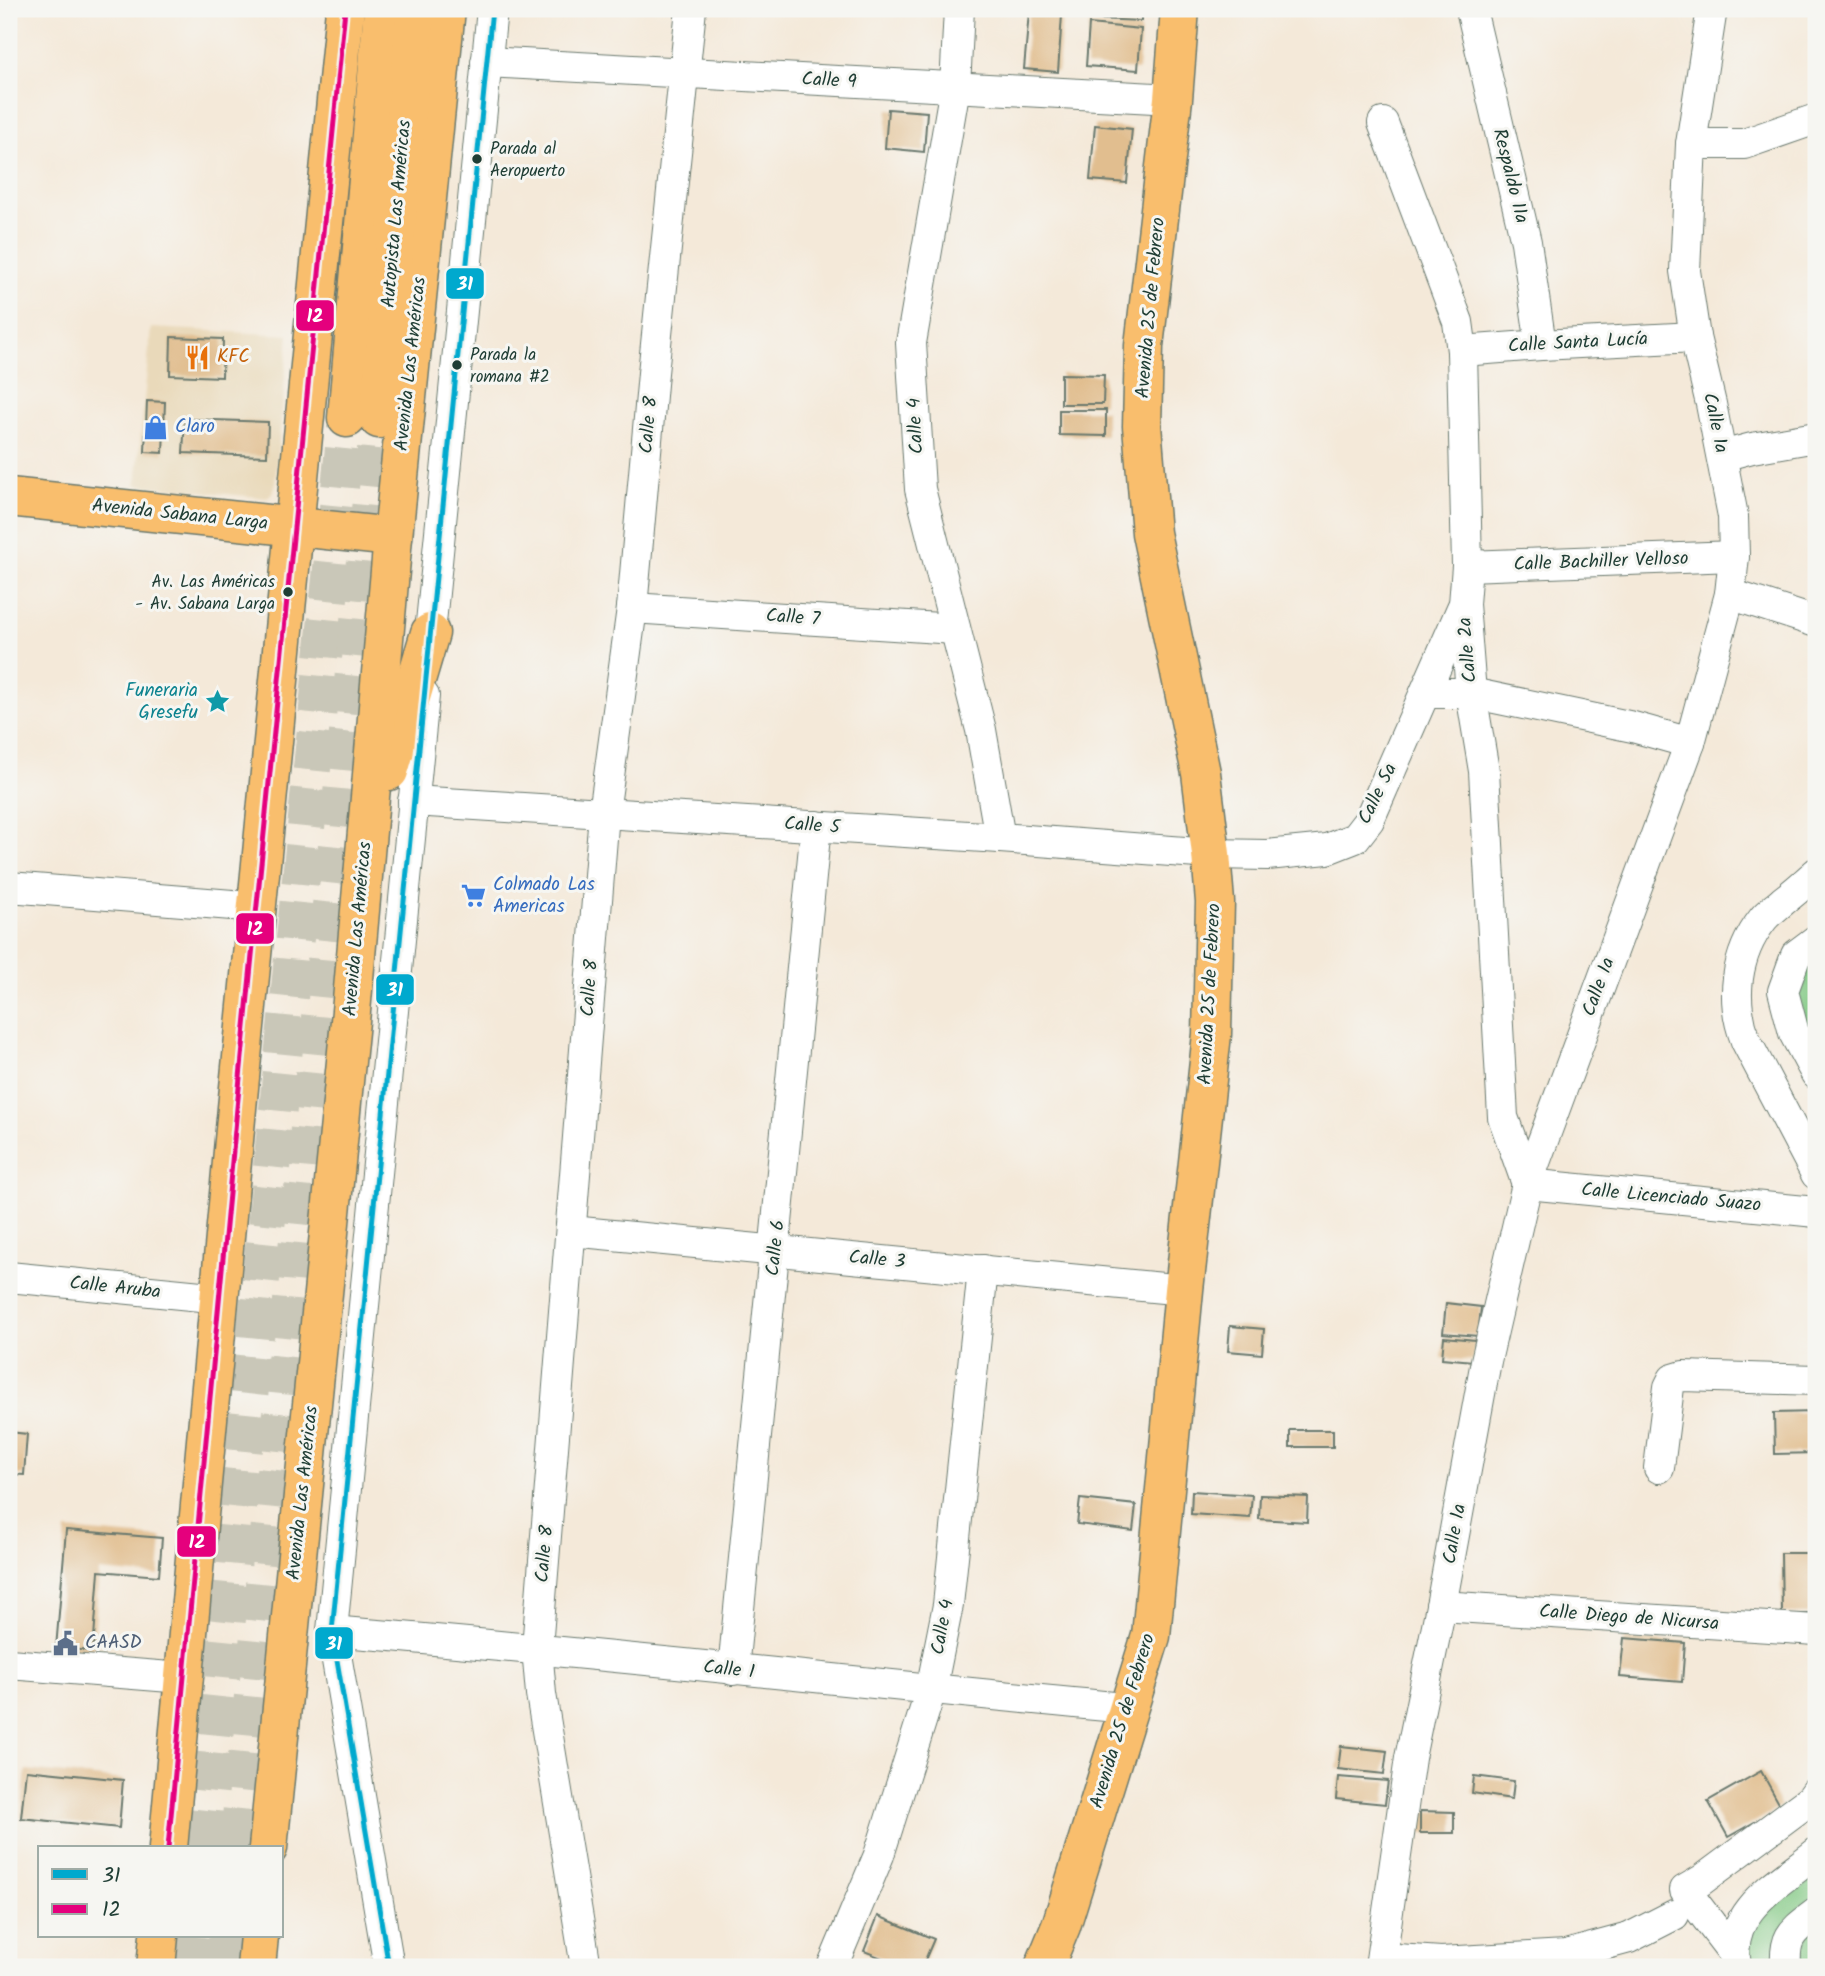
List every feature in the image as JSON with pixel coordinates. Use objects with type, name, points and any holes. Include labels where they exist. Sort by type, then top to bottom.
[{"type":"main road","points":[[168,1846],[345,9]]},
{"type":"main road","name":"Autopista Las Américas","points":[[383,9],[363,419],[416,9]]},
{"type":"main road","name":"Avenida Las Américas","points":[[268,1846],[446,9]]},
{"type":"main road","name":"Avenida 25 de Febrero","points":[[1044,1967],[1061,1926],[1126,1708],[1151,1636],[1212,1034],[1215,902],[1211,854],[1201,773],[1151,533],[1142,426],[1144,346],[1173,99],[1180,9]]},
{"type":"main road","name":"Avenida Sabana Larga","points":[[9,498],[393,537]]},
{"type":"main road","points":[[352,1001],[384,791],[430,633]]},
{"type":"main road","points":[[156,1967],[159,1938]]},
{"type":"main road","points":[[256,1967],[259,1938]]},
{"type":"street","points":[[389,1967],[332,1631],[492,9]]},
{"type":"street","name":"Calle 8","points":[[586,1967],[541,1694],[537,1648],[604,813],[632,608],[653,373],[691,9]]},
{"type":"street","name":"Calle 4","points":[[959,9],[955,87],[911,343],[920,489],[981,730],[1000,838]]},
{"type":"street","name":"Respaldo 11a","points":[[1471,9],[1526,242],[1541,345]]},
{"type":"street","name":"Calle 1a","points":[[1381,1963],[1410,1758],[1486,1361],[1527,1184],[1690,743],[1730,594],[1734,556],[1733,516],[1712,404],[1695,337],[1685,271],[1691,144],[1713,9]]},
{"type":"street","name":"Calle 9","points":[[486,62],[1173,99]]},
{"type":"street","points":[[1691,144],[1744,144],[1816,120]]},
{"type":"street","name":"Calle 2a","points":[[1383,123],[1458,322],[1462,351],[1467,566],[1464,604],[1471,693],[1484,771],[1503,1117],[1527,1184]]},
{"type":"street","name":"Calle Santa Lucía","points":[[1462,351],[1695,337]]},
{"type":"street","points":[[1721,456],[1752,447],[1816,437]]},
{"type":"street","name":"Calle Bachiller Velloso","points":[[1467,566],[1734,556]]},
{"type":"street","points":[[1730,594],[1816,622]]},
{"type":"street","name":"Calle 5a","points":[[1211,854],[1267,855],[1327,849],[1355,838],[1369,820],[1464,604]]},
{"type":"street","name":"Calle 7","points":[[632,608],[955,629]]},
{"type":"street","points":[[1424,693],[1471,693],[1633,727],[1690,743]]},
{"type":"street","name":"Calle 5","points":[[413,801],[1211,854]]},
{"type":"street","name":"Calle 6","points":[[733,1670],[816,827]]},
{"type":"street","points":[[1816,873],[1764,916],[1750,939],[1740,965],[1736,994],[1738,1021],[1746,1041],[1816,1174]]},
{"type":"street","points":[[9,887],[257,906]]},
{"type":"street","points":[[1816,940],[1796,955],[1783,992],[1794,1033],[1816,1074]]},
{"type":"street","name":"Calle Licenciado Suazo","points":[[1527,1184],[1816,1212]]},
{"type":"street","name":"Calle 3","points":[[571,1231],[1184,1290]]},
{"type":"street","name":"Calle 4","points":[[832,1967],[878,1855],[932,1690],[948,1605],[983,1270]]},
{"type":"street","name":"Calle Aruba","points":[[9,1277],[221,1298]]},
{"type":"street","points":[[1659,1468],[1669,1387],[1673,1379],[1683,1376],[1816,1380]]},
{"type":"street","name":"Calle Diego de Nicursa","points":[[1441,1606],[1816,1630]]},
{"type":"street","name":"Calle 1","points":[[332,1631],[537,1648],[1126,1708]]},
{"type":"street","points":[[9,1664],[183,1678]]},
{"type":"street","points":[[1381,1963],[1566,1955],[1629,1938],[1811,1799],[1816,1792]]},
{"type":"street","points":[[1687,1895],[1736,1950],[1753,1904],[1816,1853]]},
{"type":"street","points":[[1786,1967],[1785,1945],[1794,1930],[1816,1913]]},
{"type":"shaded area","points":[[151,328],[289,335],[275,483],[267,498],[136,485]]},
{"type":"green space","points":[[1816,946],[1816,1065],[1788,992]]},
{"type":"green space","points":[[1816,1859],[1816,1906],[1777,1967],[1742,1967],[1742,1929]]},
{"type":"green space","points":[[1816,1927],[1816,1967],[1799,1967],[1800,1941]]},
{"type":"building","points":[[1098,9],[1141,9],[1141,21],[1097,19]]},
{"type":"building","points":[[1029,12],[1062,15],[1058,72],[1024,69]]},
{"type":"building","points":[[1089,24],[1141,29],[1138,70],[1086,66]]},
{"type":"building","points":[[888,109],[927,112],[924,152],[885,148]]},
{"type":"building","points":[[1095,125],[1132,129],[1127,183],[1090,180]]},
{"type":"building","name":"KFC","points":[[171,337],[223,339],[222,377],[170,375]]},
{"type":"building","points":[[1061,374],[1104,375],[1103,404],[1061,404]]},
{"type":"building","name":"Claro","points":[[147,401],[165,402],[163,453],[145,452]]},
{"type":"building","points":[[1059,410],[1106,410],[1106,436],[1059,435]]},
{"type":"building","points":[[185,419],[268,422],[267,456],[183,453]]},
{"type":"building","points":[[1446,1303],[1481,1307],[1478,1336],[1443,1333]]},
{"type":"building","points":[[1230,1326],[1264,1329],[1262,1354],[1228,1351]]},
{"type":"building","points":[[1444,1337],[1475,1340],[1473,1361],[1442,1358]]},
{"type":"building","points":[[1816,1412],[1816,1453],[1775,1454],[1774,1413]]},
{"type":"building","points":[[1290,1430],[1333,1430],[1333,1447],[1290,1447]]},
{"type":"building","points":[[9,1432],[27,1434],[24,1475],[9,1474]]},
{"type":"building","points":[[1192,1491],[1252,1495],[1250,1518],[1191,1514]]},
{"type":"building","points":[[1260,1495],[1308,1497],[1307,1522],[1259,1519]]},
{"type":"building","points":[[1080,1499],[1136,1505],[1133,1531],[1077,1524]]},
{"type":"building","points":[[66,1530],[162,1538],[159,1576],[99,1571],[93,1651],[56,1648]]},
{"type":"building","points":[[1781,1553],[1816,1553],[1816,1614],[1782,1614]]},
{"type":"building","points":[[1624,1638],[1685,1643],[1682,1682],[1620,1677]]},
{"type":"building","points":[[1341,1746],[1387,1751],[1384,1774],[1338,1769]]},
{"type":"building","points":[[26,1770],[123,1780],[119,1828],[21,1818]]},
{"type":"building","points":[[1761,1771],[1781,1807],[1728,1837],[1708,1801]]},
{"type":"building","points":[[1474,1776],[1514,1781],[1512,1799],[1472,1793]]},
{"type":"building","points":[[1338,1777],[1388,1781],[1385,1804],[1336,1799]]},
{"type":"building","points":[[1420,1811],[1454,1812],[1454,1833],[1420,1833]]},
{"type":"building","points":[[878,1916],[934,1939],[922,1967],[904,1967],[864,1951]]},
{"type":"tunnel","points":[[204,1846],[347,418]]},
{"type":"tunnel","points":[[238,1846],[379,419]]},
{"type":"tunnel","points":[[192,1967],[196,1938]]},
{"type":"tunnel","points":[[226,1967],[229,1938]]},
{"type":"transit line","name":"12","points":[[168,1846],[237,1108],[345,9]]},
{"type":"transit line","name":"31","points":[[389,1967],[332,1631],[492,9]]},
{"type":"place","name":"Parada al Aeropuerto","points":[[477,159]]},
{"type":"place","name":"KFC","points":[[197,357]]},
{"type":"place","name":"Parada la romana #2","points":[[457,365]]},
{"type":"place","name":"Claro","points":[[155,427]]},
{"type":"place","name":"Av. Las Américas - Av. Sabana Larga","points":[[288,592]]},
{"type":"place","name":"Funeraria Gresefu","points":[[218,702]]},
{"type":"place","name":"Colmado Las Americas","points":[[473,896]]},
{"type":"place","name":"CAASD","points":[[65,1643]]}]
